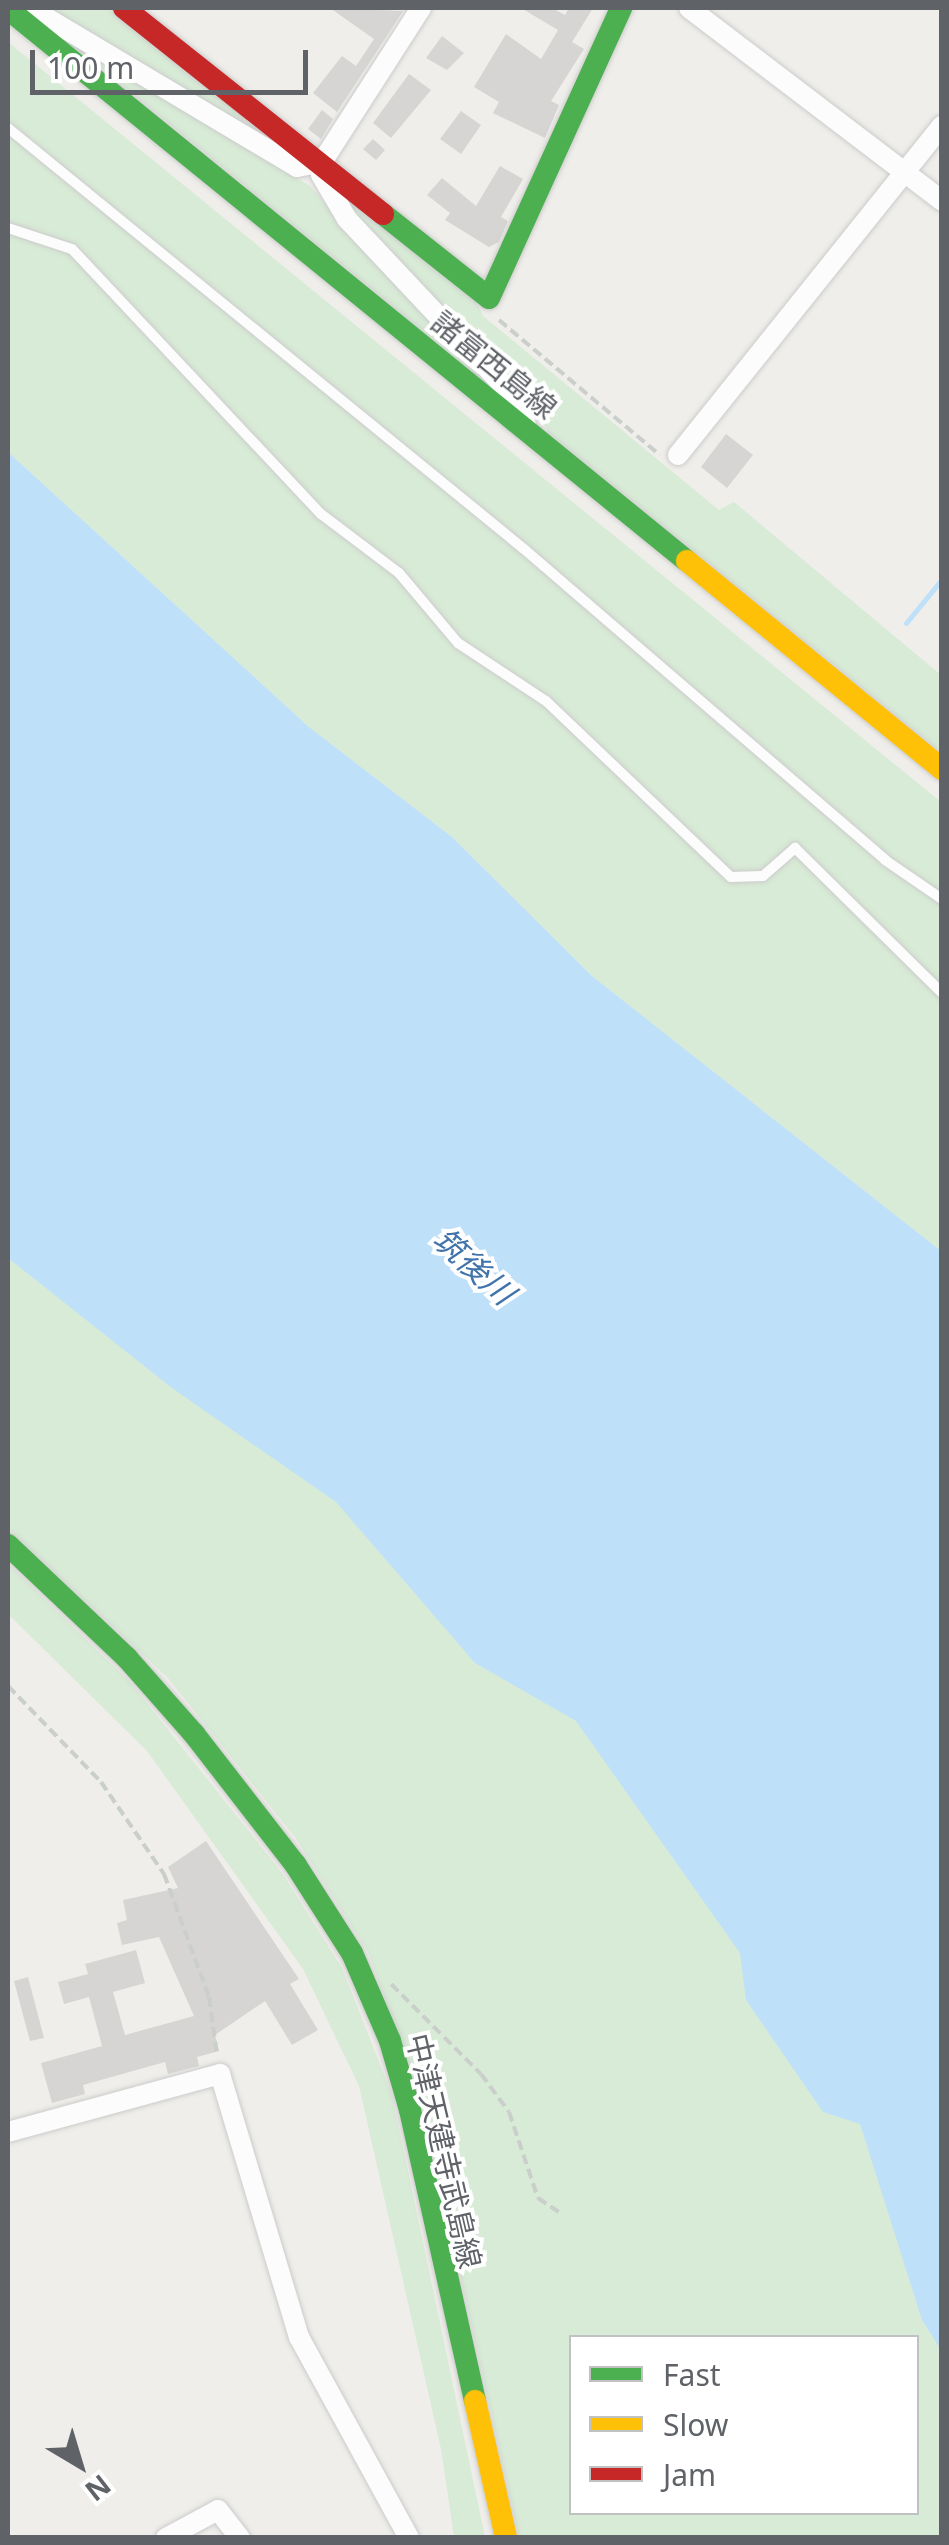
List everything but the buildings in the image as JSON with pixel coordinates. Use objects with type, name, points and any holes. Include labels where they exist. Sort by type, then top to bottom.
[{"type":"main road","points":[[124,8],[488,298],[498,291],[622,8]]},
{"type":"main road","name":"諸富西島線","points":[[12,12],[942,768]]},
{"type":"main road","name":"中津天建寺武島線","points":[[8,1545],[126,1658],[194,1734],[295,1864],[352,1953],[390,2040],[410,2110],[503,2535]]},
{"type":"street","points":[[420,8],[322,162],[324,187],[347,219],[515,398],[528,432]]},
{"type":"street","points":[[689,8],[942,201]]},
{"type":"street","points":[[12,12],[29,11],[47,18],[297,166],[322,162]]},
{"type":"street","points":[[678,455],[942,126]]},
{"type":"street","points":[[8,2132],[220,2074],[298,2337],[409,2538]]},
{"type":"street","points":[[166,2538],[218,2510],[240,2538]]},
{"type":"lane","points":[[8,128],[524,548],[885,860],[942,899]]},
{"type":"lane","points":[[8,228],[72,249],[322,514],[399,573],[458,643],[546,701],[731,877],[763,876],[795,848],[942,993]]},
{"type":"path","points":[[488,298],[498,319],[665,459],[678,455]]},
{"type":"path","points":[[8,1686],[101,1782],[164,1874],[209,1998],[220,2074]]},
{"type":"path","points":[[390,1983],[481,2074],[508,2112],[538,2198],[559,2212]]},
{"type":"green space","points":[[49,8],[110,8],[297,152],[260,139]]},
{"type":"green space","points":[[8,42],[941,802],[941,1251],[592,976],[452,837],[309,727],[8,452]]},
{"type":"green space","points":[[73,45],[310,186],[497,391]]},
{"type":"green space","points":[[331,178],[475,299],[483,316],[719,510],[734,502],[941,675],[941,752],[549,433],[537,411],[340,199]]},
{"type":"green space","points":[[8,1211],[603,1670],[941,2237],[941,2537],[519,2537],[419,2090],[368,1952],[295,1837],[168,1678],[8,1528]]},
{"type":"green space","points":[[8,1564],[130,1682],[282,1873],[342,1968],[392,2095],[485,2537],[454,2537],[441,2449],[359,2086],[303,1969],[147,1751],[8,1614]]},
{"type":"water","name":"筑後川","points":[[8,452],[309,727],[452,837],[592,976],[941,1251],[941,2350],[922,2320],[860,2124],[823,2112],[746,2000],[740,1953],[576,1721],[475,1663],[336,1502],[172,1388],[8,1258]]},
{"type":"waterway","points":[[906,623],[942,579]]},
{"type":"traffic: fast","points":[[383,214],[489,298],[621,8]]},
{"type":"traffic: fast","points":[[8,9],[687,561]]},
{"type":"traffic: fast","points":[[8,1545],[127,1658],[194,1734],[295,1864],[352,1953],[390,2041],[410,2110],[475,2401]]},
{"type":"traffic: slow","points":[[687,561],[942,769]]},
{"type":"traffic: slow","points":[[475,2401],[506,2538]]},
{"type":"traffic: jam","points":[[124,8],[383,214]]}]
